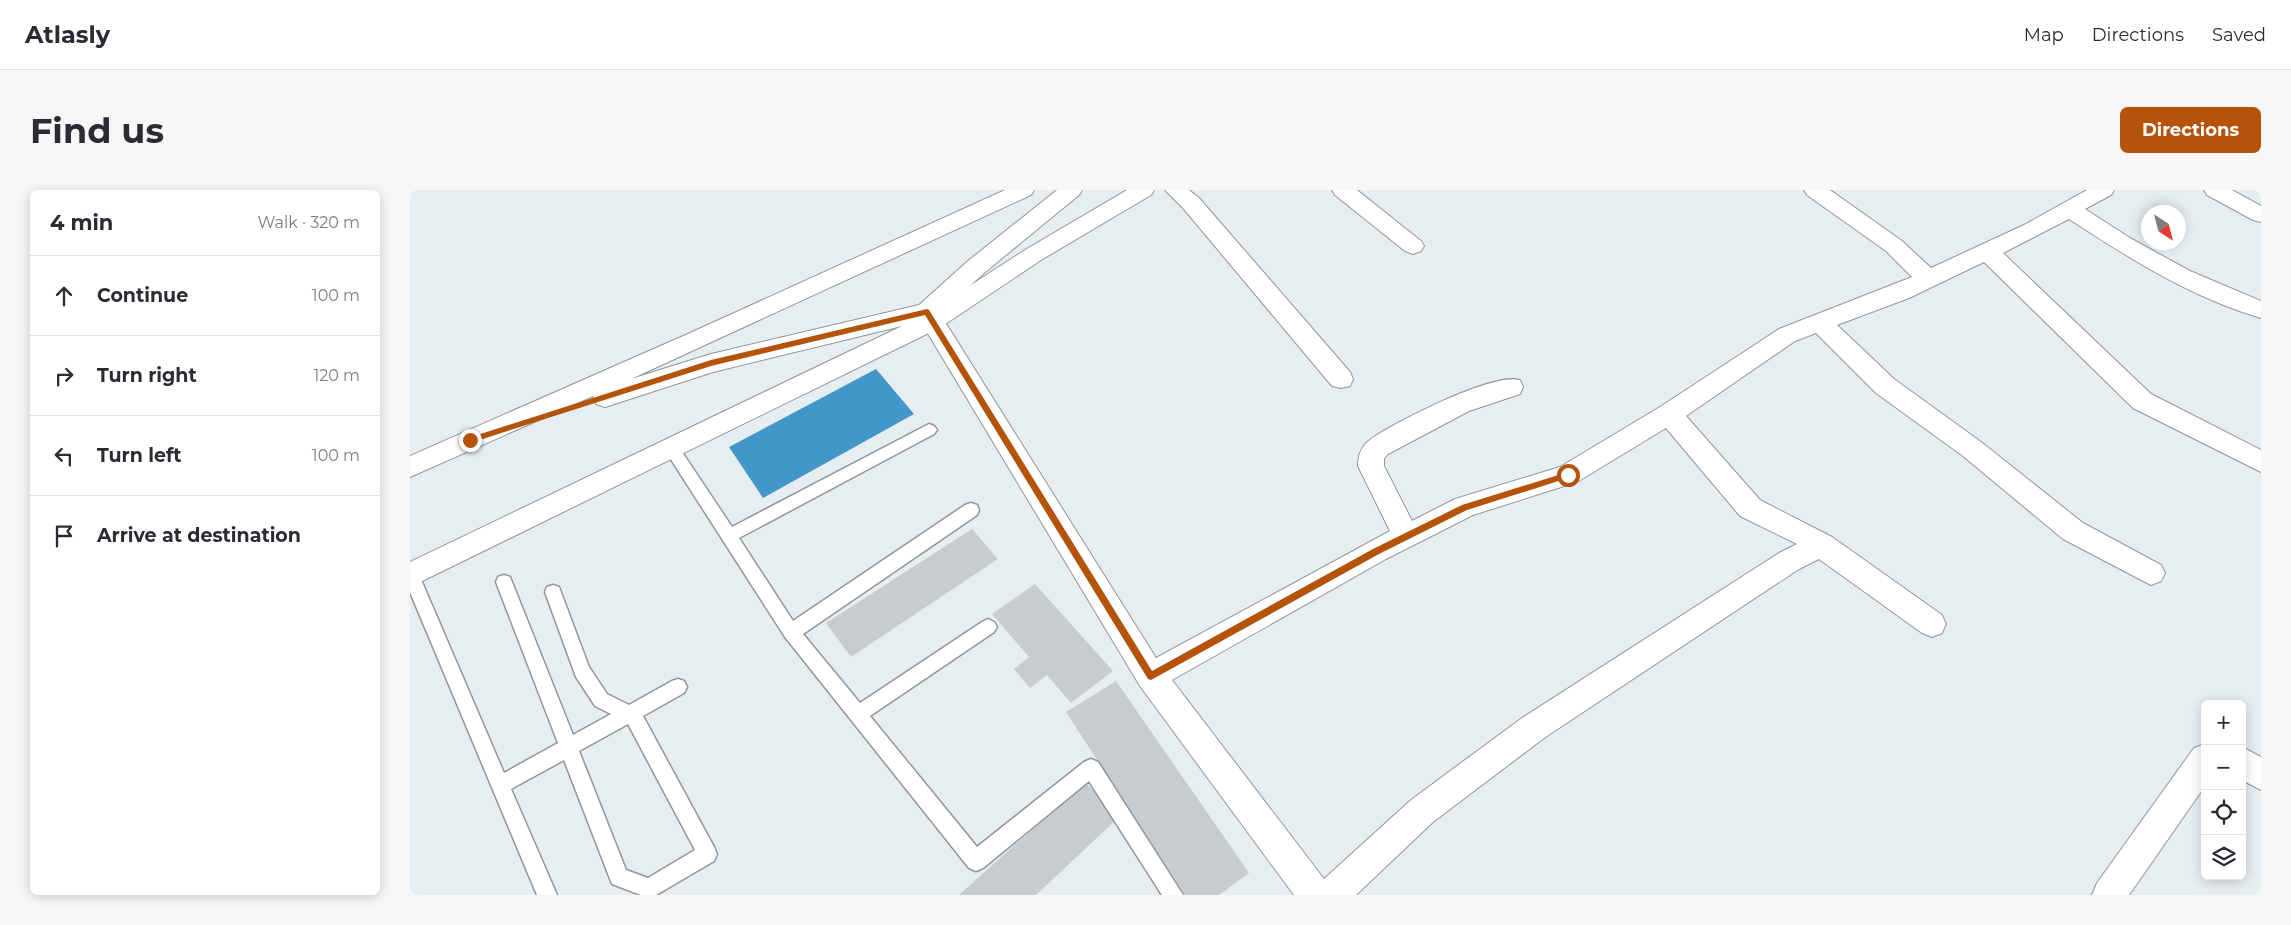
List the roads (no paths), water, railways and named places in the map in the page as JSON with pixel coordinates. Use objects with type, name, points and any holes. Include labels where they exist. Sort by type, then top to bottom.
[{"type":"street","points":[[410,466],[898,249],[1023,190]]},
{"type":"street","points":[[470,440],[711,363],[930,317],[976,266],[1071,190]]},
{"type":"street","points":[[410,575],[930,317],[1143,190]]},
{"type":"street","points":[[1176,190],[1191,203],[1341,379]]},
{"type":"street","points":[[1343,190],[1413,246]]},
{"type":"street","points":[[1815,190],[1894,246],[1928,279]]},
{"type":"street","points":[[1151,676],[1406,537],[1465,507],[1568,475],[1669,414],[1787,335],[1901,292],[2032,230],[2103,190]]},
{"type":"street","points":[[2214,190],[2261,215]]},
{"type":"street","points":[[2069,209],[2122,243],[2182,277],[2261,310]]},
{"type":"street","points":[[1987,251],[2142,401],[2261,462]]},
{"type":"street","points":[[930,317],[1151,676],[1315,895]]},
{"type":"street","points":[[1820,322],[1885,386],[1972,449],[2073,531],[2151,573]]},
{"type":"street","points":[[1406,537],[1371,466],[1371,456],[1379,447],[1444,412],[1494,390],[1511,387]]},
{"type":"street","points":[[1669,414],[1750,508],[1822,546],[1932,624]]},
{"type":"street","points":[[1332,895],[1422,811],[1533,728],[1789,561],[1822,546]]},
{"type":"street","points":[[2109,895],[2201,765]]},
{"type":"street","points":[[2246,765],[2261,775]]},
{"type":"lane","points":[[729,536],[929,430]]},
{"type":"lane","points":[[671,446],[791,632],[976,860],[1091,768],[1173,895]]},
{"type":"lane","points":[[791,632],[971,510]]},
{"type":"lane","points":[[410,575],[547,895]]},
{"type":"lane","points":[[504,582],[619,877],[647,892],[707,854],[633,716],[601,700],[582,671],[553,592]]},
{"type":"lane","points":[[857,715],[988,628]]},
{"type":"lane","points":[[500,785],[678,687]]},
{"type":"water","points":[[876,369],[914,414],[763,498],[729,447]]}]
